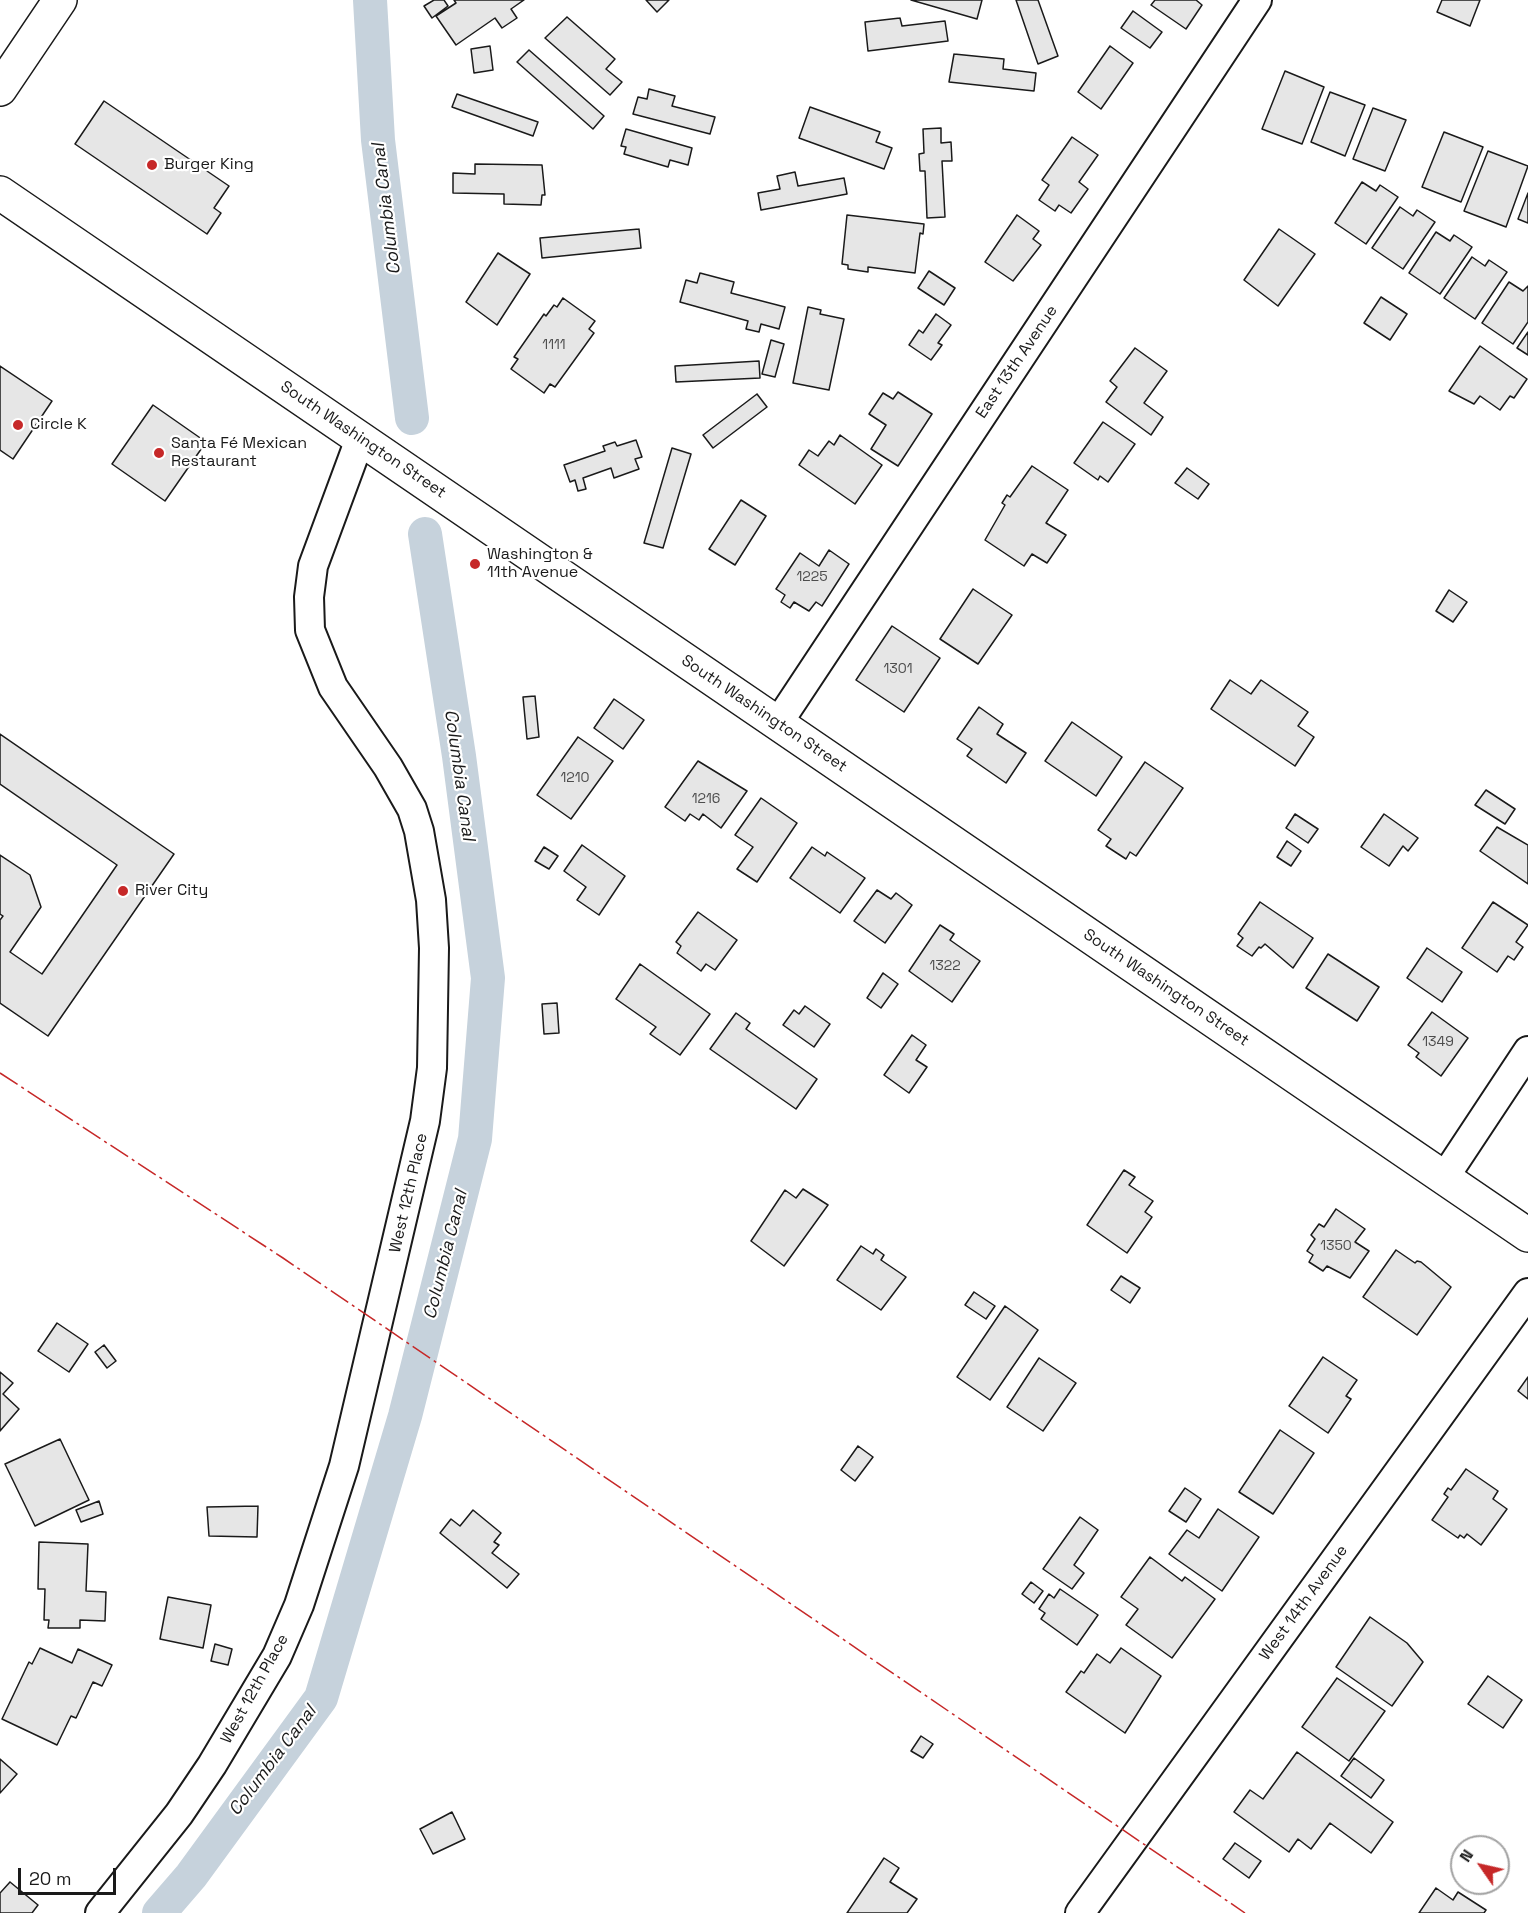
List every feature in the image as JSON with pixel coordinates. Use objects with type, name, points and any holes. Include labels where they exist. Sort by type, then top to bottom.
[{"type":"main road","points":[[0,89],[60,0]]},
{"type":"main road","name":"South Washington Street","points":[[0,193],[1528,1235]]},
{"type":"street","name":"East 13th Avenue","points":[[778,723],[1257,0]]},
{"type":"street","name":"West 12th Place","points":[[100,1913],[179,1814],[212,1765],[277,1656],[299,1605],[344,1466],[425,1121],[432,1068],[434,948],[430,900],[419,831],[412,809],[388,767],[333,687],[310,630],[309,597],[313,566],[360,438]]},
{"type":"street","points":[[1444,1178],[1528,1051]]},
{"type":"street","name":"West 14th Avenue","points":[[1080,1913],[1528,1293]]},
{"type":"building","points":[[434,0],[444,0],[448,6],[432,18],[424,6]]},
{"type":"building","points":[[454,0],[524,0],[511,9],[517,18],[502,28],[495,18],[456,45],[436,16],[456,3]]},
{"type":"building","points":[[646,0],[669,0],[657,12]]},
{"type":"building","points":[[911,0],[982,0],[977,19]]},
{"type":"building","points":[[1016,0],[1038,0],[1058,56],[1038,64]]},
{"type":"building","points":[[1155,0],[1196,0],[1202,5],[1186,29],[1151,5]]},
{"type":"building","points":[[1442,0],[1480,0],[1470,26],[1437,12]]},
{"type":"building","points":[[1133,11],[1162,32],[1150,48],[1121,28]]},
{"type":"building","points":[[567,17],[615,59],[606,69],[622,82],[610,95],[545,38]]},
{"type":"building","points":[[900,18],[902,26],[945,21],[948,41],[868,51],[865,22]]},
{"type":"building","points":[[490,46],[493,70],[474,73],[471,49]]},
{"type":"building","points":[[1110,46],[1133,63],[1101,109],[1078,92]]},
{"type":"building","points":[[529,50],[604,116],[593,129],[517,62]]},
{"type":"building","points":[[954,54],[1004,59],[1003,69],[1036,73],[1034,91],[949,82]]},
{"type":"building","points":[[1285,71],[1324,87],[1302,144],[1262,129]]},
{"type":"building","points":[[649,89],[675,96],[672,106],[715,117],[710,134],[633,114],[638,97],[647,99]]},
{"type":"building","points":[[1330,92],[1365,105],[1345,156],[1311,142]]},
{"type":"building","points":[[457,94],[538,122],[533,136],[452,107]]},
{"type":"building","name":"Burger King","points":[[104,101],[229,186],[214,208],[221,213],[207,234],[75,144]]},
{"type":"building","points":[[810,107],[880,132],[876,142],[892,148],[884,169],[799,138]]},
{"type":"building","points":[[1373,108],[1406,120],[1385,171],[1353,159]]},
{"type":"building","points":[[941,128],[941,143],[951,142],[952,161],[942,161],[945,217],[927,218],[925,171],[920,171],[919,154],[924,153],[923,129]]},
{"type":"building","points":[[626,129],[692,148],[688,165],[670,160],[668,167],[624,154],[626,147],[621,146]]},
{"type":"building","points":[[1444,132],[1483,147],[1461,202],[1422,187]]},
{"type":"building","points":[[1072,137],[1098,155],[1079,182],[1088,189],[1071,213],[1059,205],[1055,211],[1039,200],[1049,185],[1042,180]]},
{"type":"building","points":[[1488,151],[1528,166],[1506,227],[1464,211]]},
{"type":"building","points":[[475,164],[542,165],[545,195],[542,195],[541,205],[504,204],[504,194],[453,193],[453,173],[475,174]]},
{"type":"building","points":[[795,172],[798,186],[844,178],[847,194],[761,210],[758,193],[780,189],[777,176]]},
{"type":"building","points":[[1362,182],[1376,191],[1380,185],[1398,197],[1366,244],[1335,223]]},
{"type":"building","points":[[1528,193],[1528,223],[1518,219]]},
{"type":"building","points":[[1400,207],[1413,216],[1417,210],[1435,222],[1403,269],[1372,248]]},
{"type":"building","points":[[847,215],[924,224],[923,234],[920,233],[915,273],[868,267],[868,272],[848,269],[848,265],[842,264]]},
{"type":"building","points":[[1017,215],[1039,231],[1033,239],[1041,245],[1013,281],[985,262]]},
{"type":"building","points":[[639,229],[641,248],[542,258],[540,238]]},
{"type":"building","points":[[1279,229],[1315,254],[1278,306],[1244,280]]},
{"type":"building","points":[[1436,232],[1450,241],[1454,235],[1472,247],[1440,294],[1409,273]]},
{"type":"building","points":[[498,253],[530,274],[497,325],[466,302]]},
{"type":"building","points":[[1472,257],[1485,266],[1489,260],[1507,272],[1475,319],[1444,298]]},
{"type":"building","points":[[929,271],[955,288],[944,305],[918,288]]},
{"type":"building","points":[[700,273],[734,282],[731,293],[785,307],[779,329],[761,324],[759,332],[746,329],[748,321],[680,302],[686,280],[697,283]]},
{"type":"building","points":[[1509,282],[1523,291],[1528,286],[1528,322],[1513,344],[1482,323]]},
{"type":"building","points":[[1381,297],[1407,314],[1390,340],[1364,323]]},
{"type":"building","points":[[563,298],[595,321],[589,329],[594,333],[555,387],[550,384],[544,393],[511,369],[518,359],[514,357],[544,314],[546,316],[554,305],[557,307]]},
{"type":"building","points":[[808,307],[821,310],[820,314],[844,319],[829,390],[793,383]]},
{"type":"building","points":[[936,314],[951,325],[938,343],[942,345],[931,360],[909,345],[919,330],[923,333]]},
{"type":"building","points":[[1528,332],[1528,355],[1517,348]]},
{"type":"building","points":[[771,340],[784,344],[775,377],[762,374]]},
{"type":"building","points":[[1480,346],[1527,379],[1514,398],[1510,396],[1500,410],[1480,396],[1474,404],[1449,391]]},
{"type":"building","points":[[1135,348],[1167,371],[1144,403],[1163,417],[1151,435],[1106,402],[1117,387],[1110,381]]},
{"type":"building","points":[[759,361],[760,378],[676,382],[675,366]]},
{"type":"building","name":"Circle K","points":[[0,366],[52,401],[13,459],[0,450]]},
{"type":"building","points":[[898,392],[932,414],[898,466],[871,449],[886,425],[869,414],[883,393],[893,399]]},
{"type":"building","points":[[757,394],[767,407],[713,448],[703,435]]},
{"type":"building","name":"Santa Fé Mexican Restaurant","points":[[153,405],[206,442],[165,501],[112,464]]},
{"type":"building","points":[[1103,422],[1135,444],[1108,482],[1100,476],[1098,480],[1074,463]]},
{"type":"building","points":[[840,435],[882,465],[855,504],[799,465],[809,450],[818,456],[829,441],[834,445]]},
{"type":"building","points":[[636,440],[642,457],[635,459],[639,469],[614,478],[611,468],[583,478],[586,489],[578,491],[575,480],[570,482],[564,465],[605,451],[603,446],[615,442],[617,446]]},
{"type":"building","points":[[672,448],[691,454],[663,548],[644,543]]},
{"type":"building","points":[[1032,466],[1068,490],[1046,523],[1066,535],[1047,563],[1032,554],[1024,566],[985,540],[1005,505],[1002,503],[1007,495],[1010,497]]},
{"type":"building","points":[[1187,468],[1209,484],[1198,499],[1175,483]]},
{"type":"building","points":[[741,500],[766,516],[735,565],[709,549]]},
{"type":"building","points":[[829,550],[849,564],[822,606],[816,602],[809,611],[794,602],[790,608],[781,602],[785,595],[776,589],[800,553],[819,566]]},
{"type":"building","points":[[973,589],[1012,615],[978,664],[940,639]]},
{"type":"building","points":[[1449,590],[1467,602],[1453,622],[1436,611]]},
{"type":"building","points":[[892,626],[940,658],[904,712],[856,680]]},
{"type":"building","points":[[1230,680],[1251,694],[1261,680],[1308,712],[1298,726],[1314,737],[1295,766],[1211,709]]},
{"type":"building","points":[[535,696],[539,737],[527,739],[523,697]]},
{"type":"building","points":[[614,699],[644,720],[623,749],[594,728]]},
{"type":"building","points":[[979,707],[1003,724],[997,734],[1026,753],[1006,783],[967,756],[972,749],[957,739]]},
{"type":"building","points":[[1072,722],[1122,757],[1096,796],[1045,761]]},
{"type":"building","name":"River City","points":[[0,734],[174,854],[48,1036],[0,1003],[0,920],[3,916],[0,914],[0,855],[30,875],[41,907],[10,952],[42,974],[117,865],[0,784]]},
{"type":"building","points":[[578,737],[613,761],[571,819],[537,795]]},
{"type":"building","points":[[698,761],[747,791],[721,828],[703,814],[699,820],[690,814],[685,821],[665,807]]},
{"type":"building","points":[[1145,762],[1183,788],[1136,856],[1130,852],[1126,859],[1106,846],[1111,839],[1098,830]]},
{"type":"building","points":[[1486,790],[1515,809],[1505,824],[1475,805]]},
{"type":"building","points":[[761,798],[797,823],[757,882],[737,869],[753,847],[735,835]]},
{"type":"building","points":[[1295,814],[1318,829],[1308,843],[1286,828]]},
{"type":"building","points":[[1384,814],[1418,838],[1408,851],[1403,846],[1389,866],[1361,847]]},
{"type":"building","points":[[1497,827],[1528,845],[1528,884],[1480,851]]},
{"type":"building","points":[[1287,841],[1301,851],[1291,866],[1277,857]]},
{"type":"building","points":[[582,845],[625,876],[599,915],[577,900],[586,887],[564,871]]},
{"type":"building","points":[[544,847],[558,856],[549,869],[535,861]]},
{"type":"building","points":[[812,847],[825,856],[827,852],[865,878],[840,913],[790,878]]},
{"type":"building","points":[[877,890],[891,899],[896,893],[912,905],[885,943],[854,921]]},
{"type":"building","points":[[1260,902],[1313,938],[1293,968],[1265,944],[1259,947],[1252,956],[1237,946],[1243,938],[1238,934]]},
{"type":"building","points":[[1493,902],[1528,925],[1516,942],[1523,947],[1514,960],[1508,956],[1497,972],[1462,948]]},
{"type":"building","points":[[698,912],[737,940],[715,970],[706,964],[701,971],[677,953],[681,946],[676,942]]},
{"type":"building","points":[[940,925],[954,934],[950,940],[980,961],[952,1002],[909,971]]},
{"type":"building","points":[[1427,948],[1462,972],[1442,1002],[1407,978]]},
{"type":"building","points":[[1328,954],[1379,987],[1357,1021],[1306,988]]},
{"type":"building","points":[[640,964],[710,1014],[680,1055],[650,1034],[656,1027],[616,999]]},
{"type":"building","points":[[883,973],[898,984],[881,1008],[867,998]]},
{"type":"building","points":[[557,1003],[559,1033],[544,1034],[542,1004]]},
{"type":"building","points":[[805,1006],[830,1024],[814,1047],[783,1025],[794,1010],[799,1014]]},
{"type":"building","points":[[1432,1012],[1468,1038],[1441,1076],[1416,1057],[1419,1053],[1408,1045]]},
{"type":"building","points":[[736,1013],[750,1023],[746,1029],[817,1079],[796,1109],[710,1049]]},
{"type":"building","points":[[912,1035],[926,1045],[916,1060],[927,1067],[909,1093],[884,1075]]},
{"type":"building","points":[[1124,1170],[1135,1177],[1129,1185],[1153,1201],[1145,1212],[1152,1217],[1127,1253],[1087,1225]]},
{"type":"building","points":[[803,1189],[828,1205],[784,1266],[751,1241],[785,1190],[796,1198]]},
{"type":"building","points":[[1336,1209],[1365,1229],[1355,1242],[1369,1251],[1350,1278],[1327,1266],[1323,1271],[1309,1262],[1313,1255],[1307,1251],[1315,1239],[1311,1235],[1319,1224],[1324,1227]]},
{"type":"building","points":[[861,1246],[873,1254],[876,1249],[884,1255],[881,1260],[906,1277],[881,1310],[837,1280]]},
{"type":"building","points":[[1396,1250],[1415,1263],[1421,1262],[1451,1287],[1417,1335],[1363,1297]]},
{"type":"building","points":[[1121,1276],[1140,1288],[1130,1303],[1111,1290]]},
{"type":"building","points":[[974,1292],[995,1306],[986,1319],[965,1305]]},
{"type":"building","points":[[1005,1306],[1038,1330],[990,1400],[957,1377]]},
{"type":"building","points":[[57,1323],[88,1344],[69,1372],[38,1351]]},
{"type":"building","points":[[104,1345],[116,1361],[107,1368],[95,1352]]},
{"type":"building","points":[[1323,1357],[1357,1380],[1346,1396],[1351,1399],[1328,1433],[1289,1406]]},
{"type":"building","points":[[1039,1358],[1076,1383],[1043,1431],[1007,1407]]},
{"type":"building","points":[[0,1372],[13,1383],[3,1394],[19,1409],[0,1431]]},
{"type":"building","points":[[1528,1377],[1528,1399],[1518,1391]]},
{"type":"building","points":[[1280,1430],[1314,1453],[1273,1514],[1239,1492]]},
{"type":"building","points":[[60,1439],[89,1500],[35,1526],[5,1464]]},
{"type":"building","points":[[858,1446],[873,1457],[855,1481],[841,1470]]},
{"type":"building","points":[[1466,1469],[1498,1491],[1493,1499],[1507,1509],[1481,1545],[1467,1534],[1464,1538],[1460,1535],[1458,1538],[1432,1520],[1448,1497],[1444,1494],[1448,1488],[1451,1490]]},
{"type":"building","points":[[1185,1488],[1201,1499],[1186,1522],[1169,1511]]},
{"type":"building","points":[[99,1501],[103,1514],[81,1522],[76,1510]]},
{"type":"building","points":[[258,1506],[257,1537],[209,1536],[207,1507]]},
{"type":"building","points":[[1218,1509],[1259,1537],[1222,1591],[1169,1554],[1187,1530],[1199,1538]]},
{"type":"building","points":[[473,1510],[501,1533],[494,1542],[499,1545],[492,1553],[519,1574],[507,1588],[440,1533],[451,1519],[460,1526]]},
{"type":"building","points":[[1080,1517],[1098,1530],[1074,1565],[1084,1573],[1072,1589],[1043,1569]]},
{"type":"building","points":[[39,1542],[88,1544],[86,1591],[106,1592],[105,1621],[80,1620],[80,1628],[48,1628],[49,1620],[44,1620],[45,1589],[38,1589]]},
{"type":"building","points":[[1150,1557],[1182,1581],[1185,1577],[1215,1599],[1172,1658],[1126,1625],[1138,1609],[1121,1597]]},
{"type":"building","points":[[1031,1582],[1043,1591],[1034,1603],[1022,1594]]},
{"type":"building","points":[[1060,1589],[1098,1615],[1077,1645],[1041,1619],[1045,1613],[1039,1609],[1049,1594],[1054,1598]]},
{"type":"building","points":[[168,1597],[211,1605],[203,1648],[160,1639]]},
{"type":"building","points":[[1370,1617],[1407,1643],[1423,1662],[1392,1706],[1336,1667]]},
{"type":"building","points":[[215,1644],[232,1649],[228,1665],[211,1661]]},
{"type":"building","points":[[40,1648],[72,1663],[78,1649],[112,1665],[102,1686],[93,1682],[76,1718],[71,1716],[57,1745],[2,1719],[29,1662],[32,1664]]},
{"type":"building","points":[[1121,1648],[1161,1676],[1125,1733],[1066,1692],[1081,1671],[1084,1673],[1097,1654],[1110,1663]]},
{"type":"building","points":[[1488,1676],[1522,1700],[1503,1728],[1468,1704]]},
{"type":"building","points":[[1337,1678],[1385,1711],[1349,1761],[1302,1727]]},
{"type":"building","points":[[921,1736],[933,1744],[923,1758],[911,1751]]},
{"type":"building","points":[[1297,1752],[1393,1822],[1371,1853],[1330,1823],[1311,1849],[1298,1839],[1289,1852],[1234,1812],[1250,1790],[1263,1799]]},
{"type":"building","points":[[1354,1758],[1384,1780],[1371,1798],[1341,1776]]},
{"type":"building","points":[[0,1759],[17,1774],[0,1793]]},
{"type":"building","points":[[452,1812],[465,1839],[433,1854],[420,1829]]},
{"type":"building","points":[[1235,1843],[1261,1861],[1249,1878],[1223,1859]]},
{"type":"building","points":[[884,1858],[899,1868],[890,1882],[917,1899],[907,1913],[847,1913]]},
{"type":"building","points":[[10,1882],[38,1905],[32,1913],[0,1913],[0,1893]]},
{"type":"building","points":[[1436,1888],[1453,1900],[1456,1895],[1463,1895],[1486,1910],[1484,1913],[1419,1913]]},
{"type":"waterway","name":"Columbia Canal","points":[[370,0],[378,140],[412,418]]},
{"type":"waterway","name":"Columbia Canal","points":[[159,1913],[191,1876],[321,1698],[405,1416],[475,1139],[488,978],[459,756],[425,534]]},
{"type":"power","points":[[0,1073],[283,1258],[1245,1913]]},
{"type":"place","name":"Burger King","points":[[152,165]]},
{"type":"place","name":"Circle K","points":[[18,425]]},
{"type":"place","name":"Santa Fé Mexican Restaurant","points":[[159,453]]},
{"type":"place","name":"Washington & 11th Avenue","points":[[475,564]]},
{"type":"place","name":"River City","points":[[123,891]]}]
